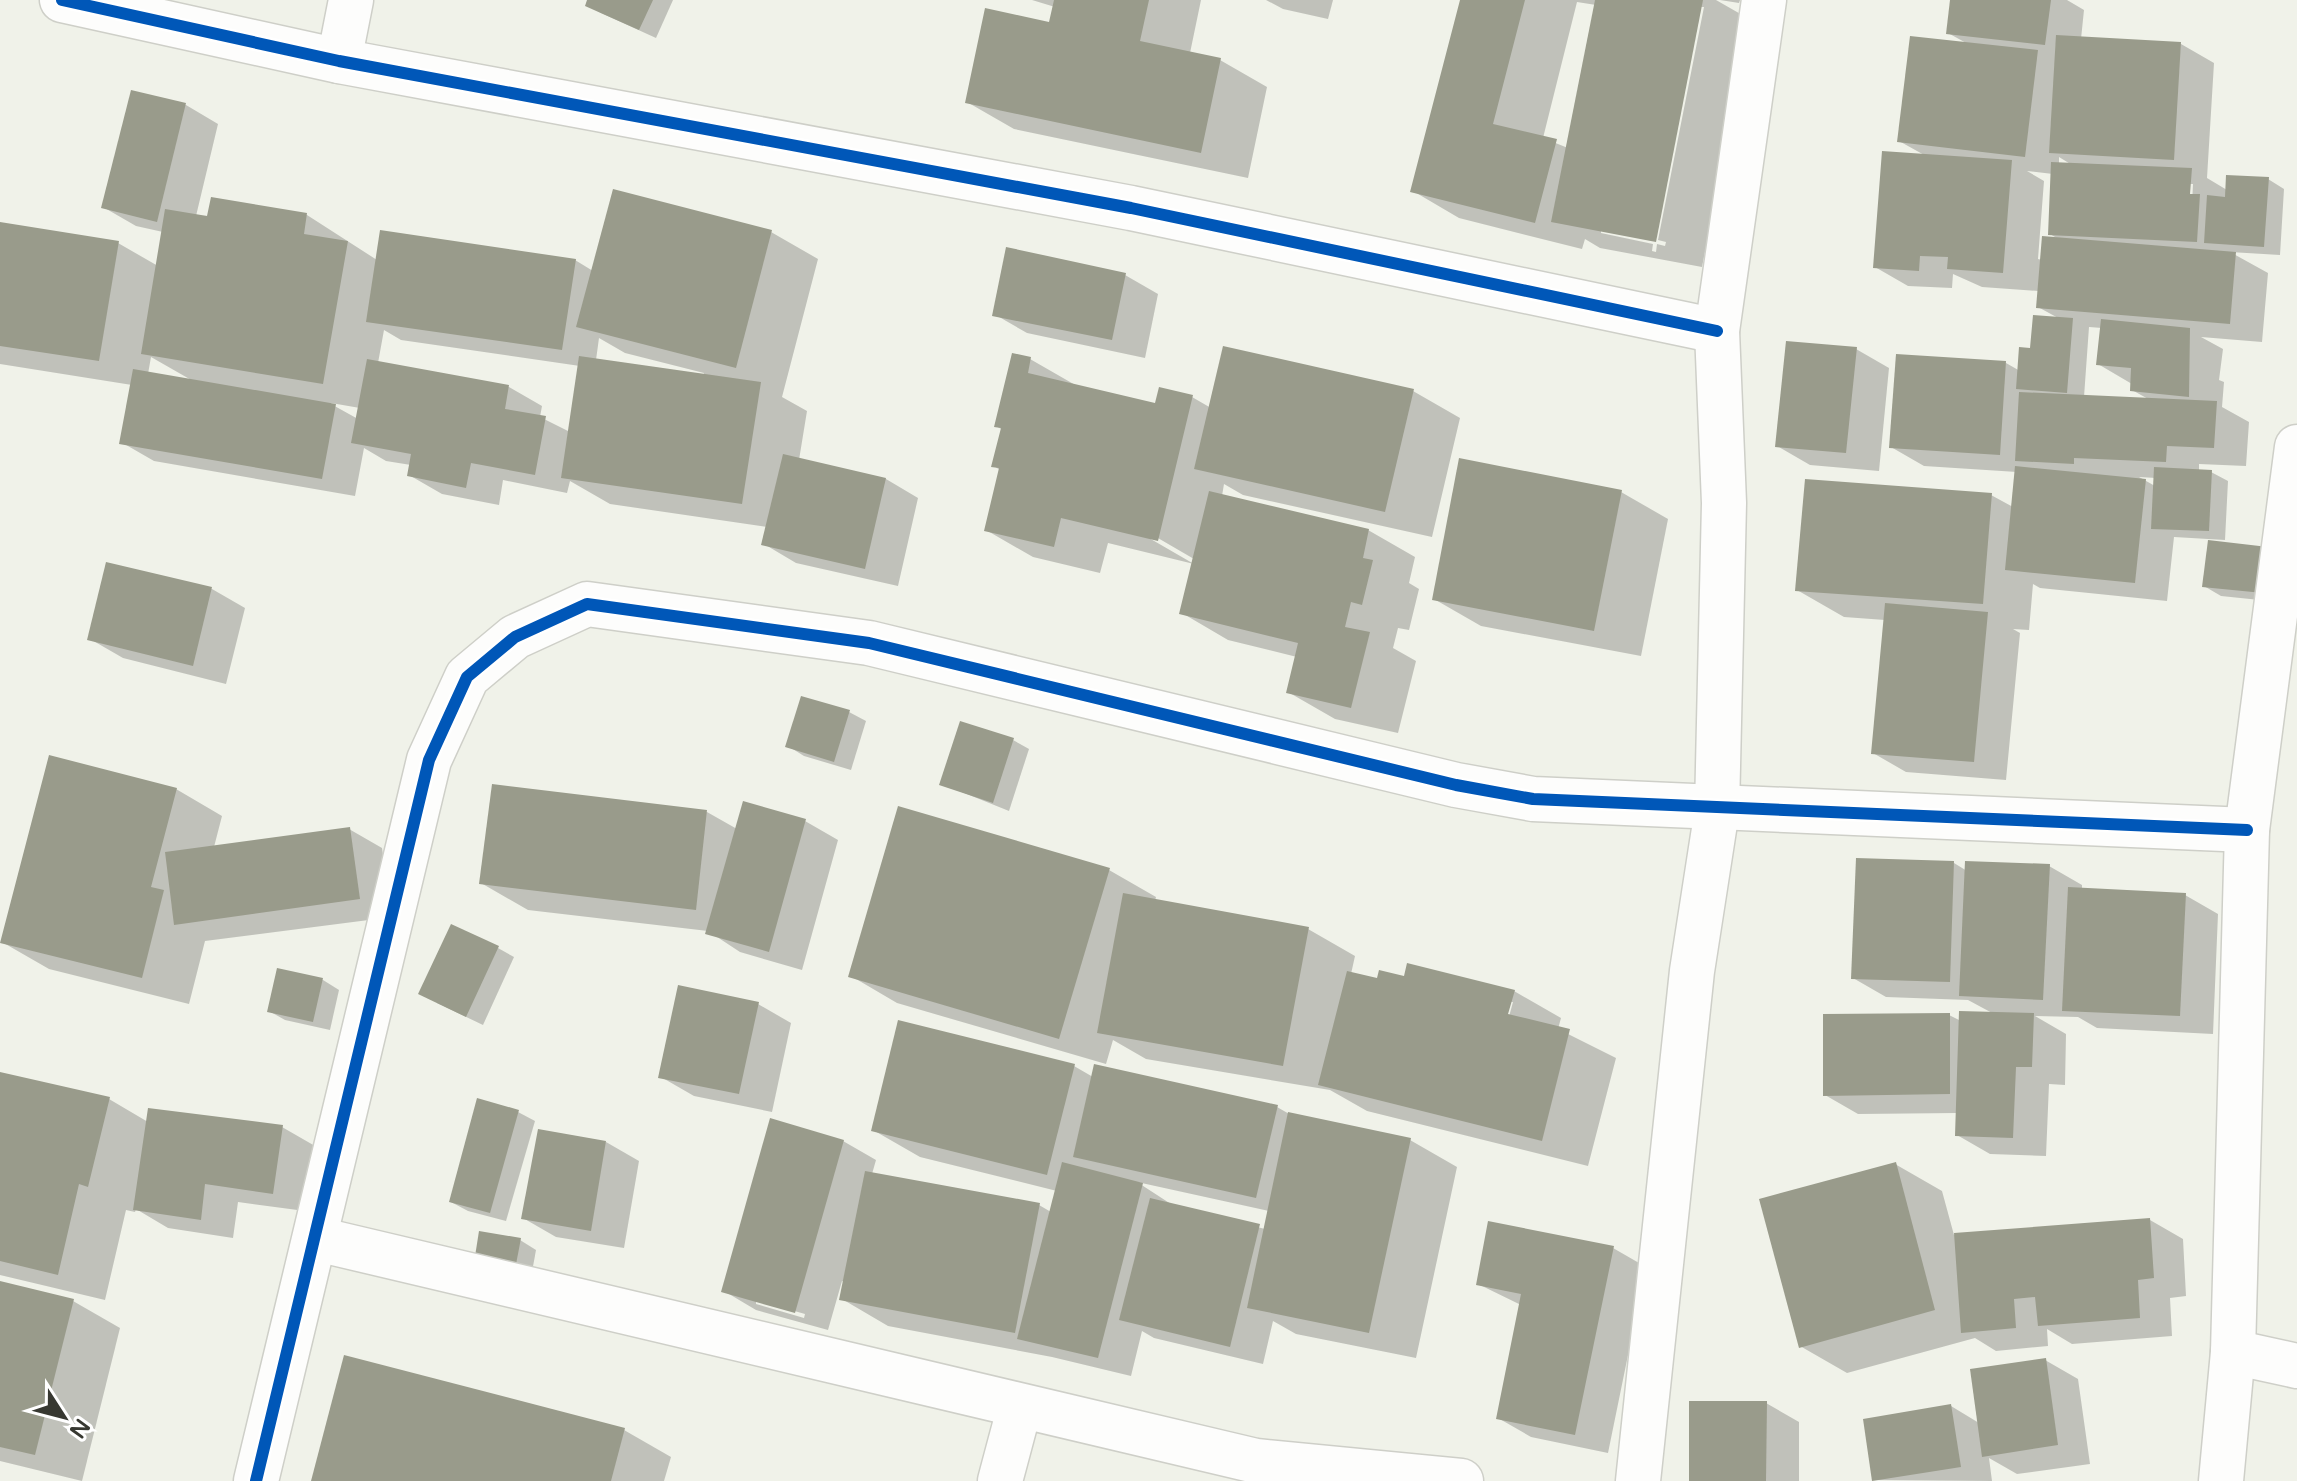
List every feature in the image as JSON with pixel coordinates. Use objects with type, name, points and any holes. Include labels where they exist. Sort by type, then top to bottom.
[{"type":"street","points":[[62,0],[339,61],[1131,208],[1717,331]]},
{"type":"street","points":[[339,61],[351,0]]},
{"type":"street","points":[[1638,1481],[1692,971],[1717,810],[1724,503],[1717,331],[1764,0]]},
{"type":"street","points":[[2221,1481],[2233,1352],[2247,830],[2297,447]]},
{"type":"street","points":[[256,1481],[317,1239],[429,760],[467,677],[515,637],[587,604],[869,643],[1456,785],[1533,799],[1717,810],[2247,830]]},
{"type":"street","points":[[317,1239],[1256,1461],[1461,1481]]},
{"type":"street","points":[[2233,1352],[2297,1366]]},
{"type":"street","points":[[1000,1481],[1020,1406]]},
{"type":"building","points":[[587,0],[653,0],[639,30],[585,6]]},
{"type":"building","points":[[1054,0],[1149,0],[1140,41],[1221,58],[1201,153],[965,103],[985,8],[1049,22]]},
{"type":"building","points":[[1460,0],[1525,0],[1493,124],[1557,139],[1535,223],[1410,192]]},
{"type":"building","points":[[1595,0],[1703,0],[1656,242],[1551,222]]},
{"type":"building","points":[[1950,0],[2051,0],[2045,45],[1946,34]]},
{"type":"building","points":[[2056,35],[2181,42],[2174,160],[2049,153]]},
{"type":"building","points":[[1910,36],[2038,50],[2025,157],[1897,142]]},
{"type":"building","points":[[131,90],[186,103],[157,222],[101,208]]},
{"type":"building","points":[[1882,151],[2012,160],[2003,273],[1947,269],[1948,257],[1920,256],[1919,271],[1873,268]]},
{"type":"building","points":[[2051,162],[2192,168],[2190,194],[2200,194],[2197,242],[2048,235]]},
{"type":"building","points":[[2226,175],[2269,177],[2264,247],[2204,243],[2207,195],[2225,197]]},
{"type":"building","points":[[613,189],[772,230],[736,368],[576,327]]},
{"type":"building","points":[[211,197],[307,213],[304,234],[348,241],[323,384],[141,354],[165,209],[207,216]]},
{"type":"building","points":[[0,222],[119,241],[99,361],[0,346]]},
{"type":"building","points":[[380,230],[576,259],[562,350],[366,322]]},
{"type":"building","points":[[2042,236],[2236,252],[2230,324],[2036,308]]},
{"type":"building","points":[[1006,247],[1126,273],[1112,340],[992,316]]},
{"type":"building","points":[[2033,315],[2073,318],[2067,393],[2016,389],[2019,347],[2030,348]]},
{"type":"building","points":[[2101,319],[2190,328],[2189,397],[2130,391],[2131,368],[2096,365]]},
{"type":"building","points":[[1786,341],[1857,347],[1846,453],[1775,447]]},
{"type":"building","points":[[1223,346],[1414,389],[1385,512],[1194,469]]},
{"type":"building","points":[[1012,353],[1031,357],[1028,373],[1155,403],[1159,387],[1193,395],[1158,541],[1061,518],[1054,547],[984,531],[999,468],[991,467],[1001,428],[994,427]]},
{"type":"building","points":[[1896,354],[2006,361],[2000,455],[1889,448]]},
{"type":"building","points":[[579,356],[761,382],[742,504],[561,478]]},
{"type":"building","points":[[367,359],[509,385],[505,409],[546,416],[535,475],[471,463],[466,488],[407,476],[411,454],[351,443]]},
{"type":"building","points":[[133,369],[336,404],[322,479],[119,444]]},
{"type":"building","points":[[2019,392],[2217,401],[2214,448],[2167,446],[2166,462],[2074,458],[2074,464],[2015,461]]},
{"type":"building","points":[[783,454],[886,478],[865,569],[761,545]]},
{"type":"building","points":[[1459,458],[1622,490],[1594,631],[1432,600]]},
{"type":"building","points":[[2015,466],[2146,479],[2135,583],[2005,570]]},
{"type":"building","points":[[2154,467],[2212,470],[2209,531],[2151,529]]},
{"type":"building","points":[[1805,479],[1992,493],[1983,604],[1795,591]]},
{"type":"building","points":[[1209,491],[1369,529],[1363,558],[1373,560],[1362,605],[1351,602],[1345,627],[1370,632],[1351,708],[1286,693],[1298,643],[1179,614]]},
{"type":"building","points":[[2208,540],[2268,547],[2263,593],[2202,587]]},
{"type":"building","points":[[106,562],[212,587],[193,666],[87,640]]},
{"type":"building","points":[[1885,603],[1988,612],[1974,762],[1871,754]]},
{"type":"building","points":[[801,696],[850,710],[834,762],[785,747]]},
{"type":"building","points":[[960,721],[1014,738],[993,803],[939,785]]},
{"type":"building","points":[[49,755],[177,788],[151,887],[164,890],[142,978],[0,943]]},
{"type":"building","points":[[492,784],[707,810],[696,910],[479,884]]},
{"type":"building","points":[[743,801],[806,819],[769,952],[705,934]]},
{"type":"building","points":[[898,806],[1110,868],[1059,1039],[848,977]]},
{"type":"building","points":[[350,827],[360,899],[174,925],[165,852]]},
{"type":"building","points":[[1856,858],[1954,861],[1950,982],[1851,979]]},
{"type":"building","points":[[1965,861],[2050,864],[2043,1000],[1959,996]]},
{"type":"building","points":[[2068,887],[2186,893],[2180,1016],[2062,1011]]},
{"type":"building","points":[[1123,893],[1309,927],[1283,1066],[1097,1033]]},
{"type":"building","points":[[451,924],[499,946],[466,1017],[418,994]]},
{"type":"building","points":[[1407,963],[1515,990],[1508,1014],[1570,1029],[1542,1141],[1318,1085],[1347,971],[1377,978],[1379,970],[1404,976]]},
{"type":"building","points":[[277,968],[323,978],[313,1022],[267,1012]]},
{"type":"building","points":[[678,985],[759,1002],[739,1094],[658,1078]]},
{"type":"building","points":[[1959,1011],[2034,1013],[2032,1067],[2016,1067],[2013,1138],[1955,1136]]},
{"type":"building","points":[[1950,1013],[1950,1094],[1823,1096],[1823,1014]]},
{"type":"building","points":[[898,1020],[1075,1064],[1047,1175],[871,1131]]},
{"type":"building","points":[[1094,1064],[1278,1105],[1256,1198],[1073,1157]]},
{"type":"building","points":[[0,1072],[110,1097],[88,1187],[79,1184],[58,1275],[0,1261]]},
{"type":"building","points":[[477,1098],[519,1110],[490,1213],[449,1202]]},
{"type":"building","points":[[148,1108],[283,1125],[273,1194],[205,1184],[201,1220],[133,1210]]},
{"type":"building","points":[[1288,1112],[1411,1138],[1369,1333],[1247,1308]]},
{"type":"building","points":[[770,1118],[844,1140],[795,1313],[721,1292]]},
{"type":"building","points":[[538,1129],[606,1141],[591,1231],[521,1219]]},
{"type":"building","points":[[1062,1162],[1143,1183],[1098,1358],[1017,1339]]},
{"type":"building","points":[[1896,1162],[1935,1310],[1799,1348],[1759,1199]]},
{"type":"building","points":[[865,1171],[1040,1203],[1015,1333],[839,1300]]},
{"type":"building","points":[[1150,1198],[1260,1224],[1230,1347],[1119,1320]]},
{"type":"building","points":[[2150,1218],[2154,1278],[2138,1280],[2140,1318],[2038,1326],[2035,1297],[2014,1299],[2016,1328],[1961,1333],[1954,1233]]},
{"type":"building","points":[[1488,1221],[1614,1246],[1575,1435],[1496,1419],[1521,1294],[1476,1285]]},
{"type":"building","points":[[479,1231],[521,1238],[514,1275],[473,1269]]},
{"type":"building","points":[[0,1281],[74,1299],[35,1455],[0,1447]]},
{"type":"building","points":[[344,1355],[625,1428],[611,1481],[311,1481]]},
{"type":"building","points":[[2046,1358],[2058,1445],[1982,1457],[1970,1369]]},
{"type":"building","points":[[1689,1401],[1767,1401],[1766,1481],[1689,1481]]},
{"type":"building","points":[[1951,1404],[1961,1467],[1872,1481],[1863,1419]]},
{"type":"cycle path","points":[[62,0],[339,61],[1131,208],[1717,331]]},
{"type":"cycle path","points":[[256,1481],[429,760],[467,677],[515,637],[587,604],[869,643],[1456,785],[1533,799],[2247,830]]}]
